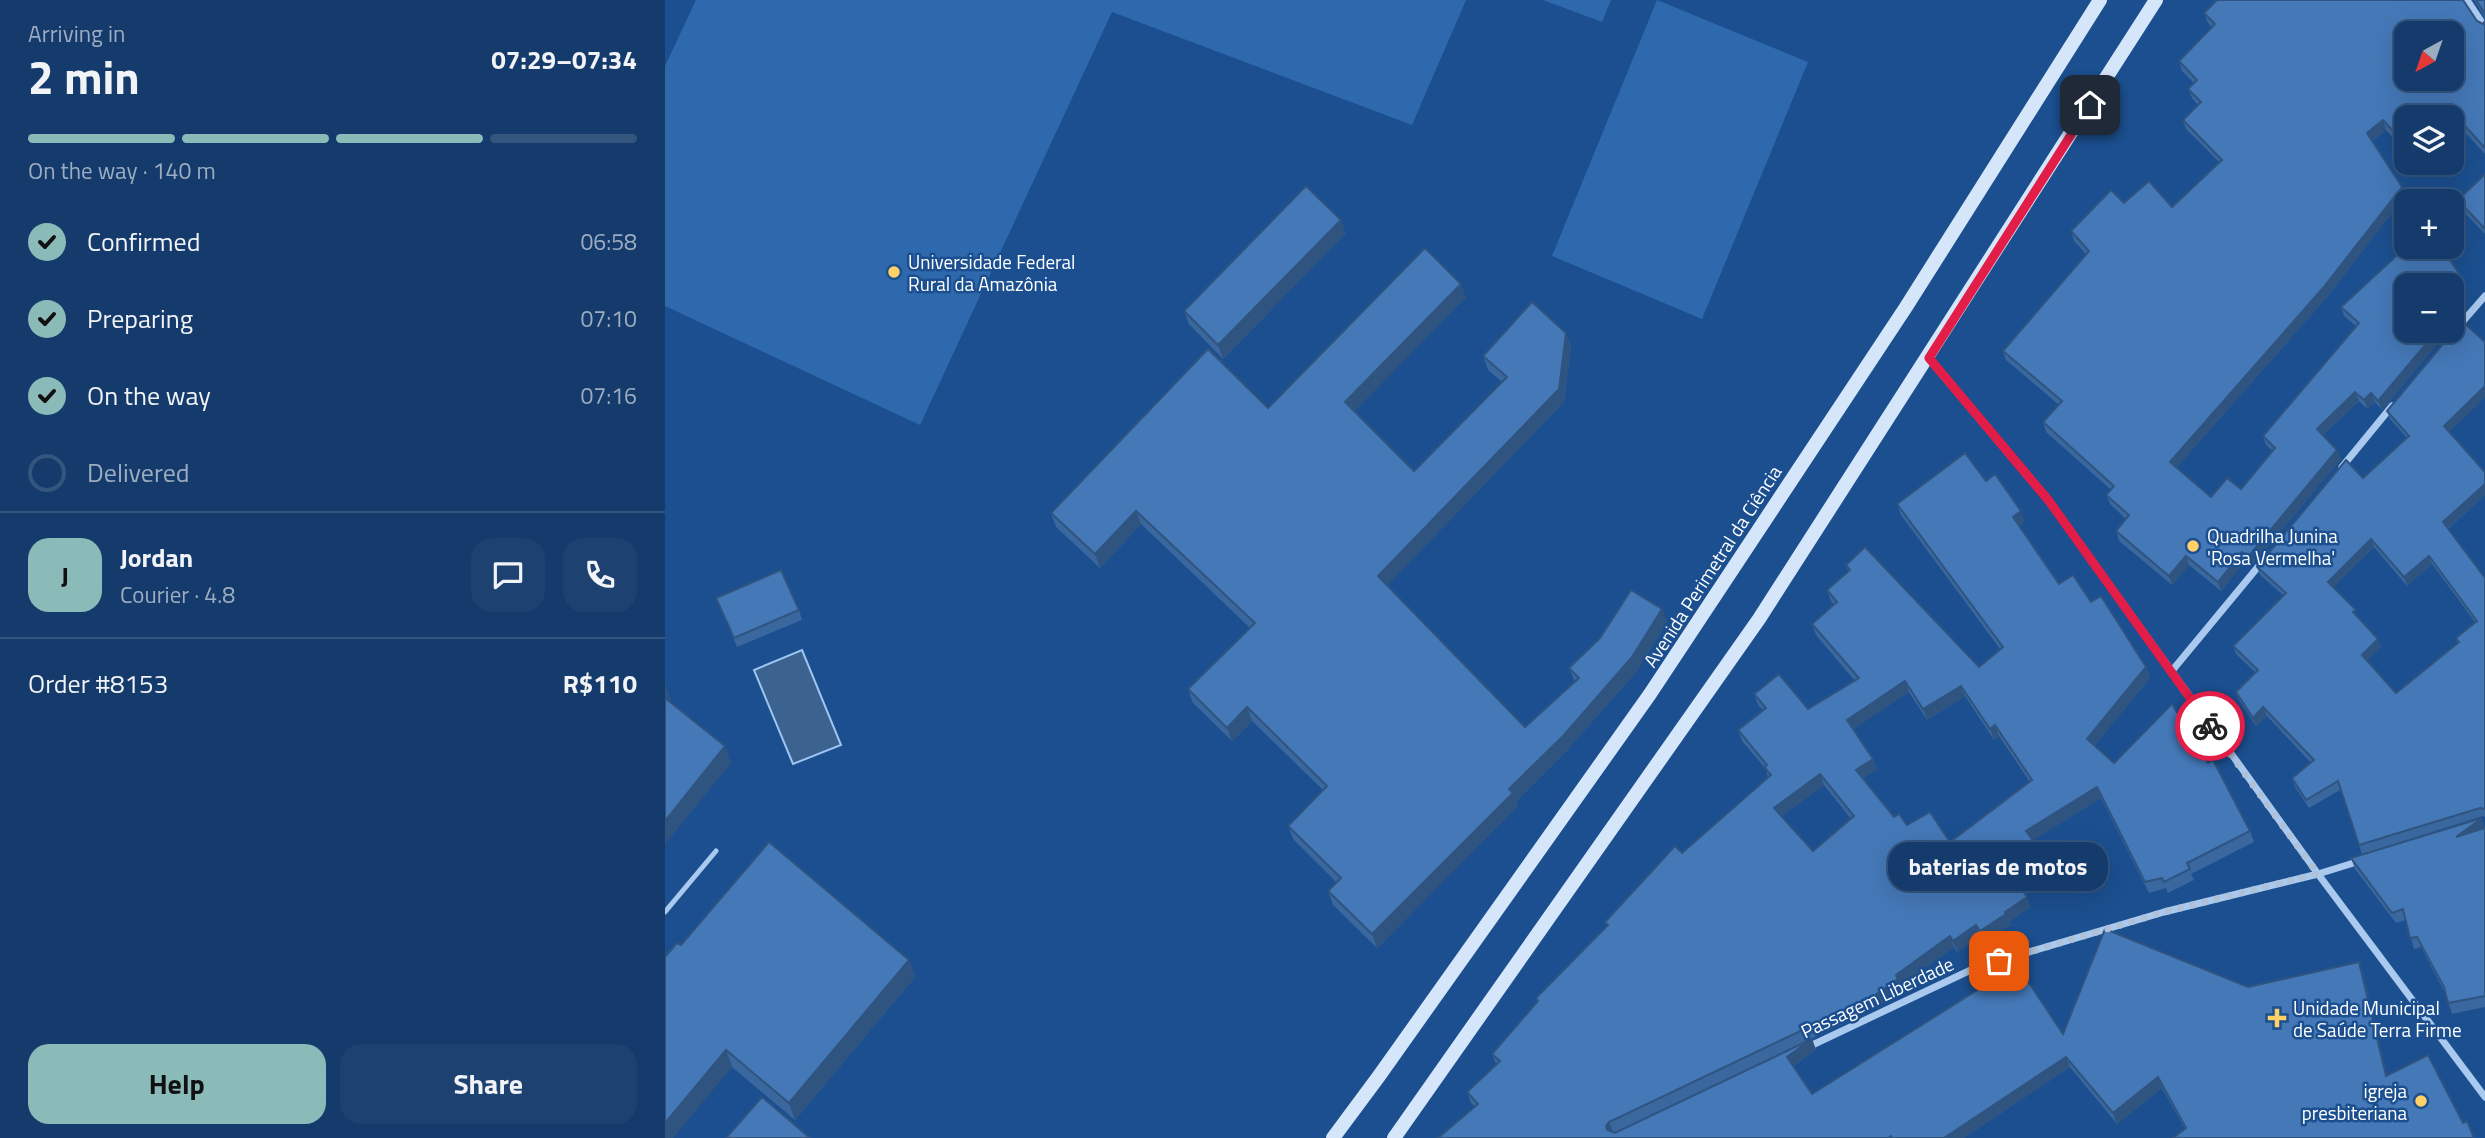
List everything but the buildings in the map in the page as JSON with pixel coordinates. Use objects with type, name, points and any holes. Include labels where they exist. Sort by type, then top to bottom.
[{"type":"main road","name":"Avenida Perimetral da Ciência","points":[[1333,1138],[1650,694],[1906,307],[2100,0]]},
{"type":"main road","points":[[1394,1138],[1759,619],[1929,358],[2156,0]]},
{"type":"street","points":[[2467,0],[2485,27]]},
{"type":"street","points":[[2464,321],[2485,296]]},
{"type":"street","points":[[1929,358],[2049,501],[2318,874],[2485,1097]]},
{"type":"street","points":[[2337,473],[2398,400]]},
{"type":"street","points":[[2171,672],[2267,557]]},
{"type":"street","name":"Passagem Liberdade","points":[[1801,1050],[1975,968],[2164,912],[2318,874],[2369,858]]},
{"type":"lane","points":[[665,912],[716,851]]},
{"type":"shaded area","points":[[696,0],[1466,0],[1412,125],[1112,12],[920,425],[665,306],[665,66]]},
{"type":"shaded area","points":[[1543,0],[1611,0],[1602,22]]},
{"type":"shaded area","points":[[1657,0],[1808,62],[1702,319],[1552,256]]},
{"type":"shaded area","points":[[802,650],[841,745],[793,764],[754,670]]},
{"type":"way so far","points":[[1999,961],[2164,912],[2318,874],[2210,726]]},
{"type":"place","name":"Universidade Federal Rural da Amazônia","points":[[894,272]]},
{"type":"place","name":"Quadrilha Junina 'Rosa Vermelha'","points":[[2193,546]]},
{"type":"place","name":"baterias de motos","points":[[1999,961]]},
{"type":"place","name":"Unidade Municipal de Saúde Terra Firme","points":[[2277,1018]]},
{"type":"place","name":"igreja presbiteriana","points":[[2421,1101]]},
{"type":"route","points":[[2090,105],[1929,358],[2049,501],[2210,726]]}]
